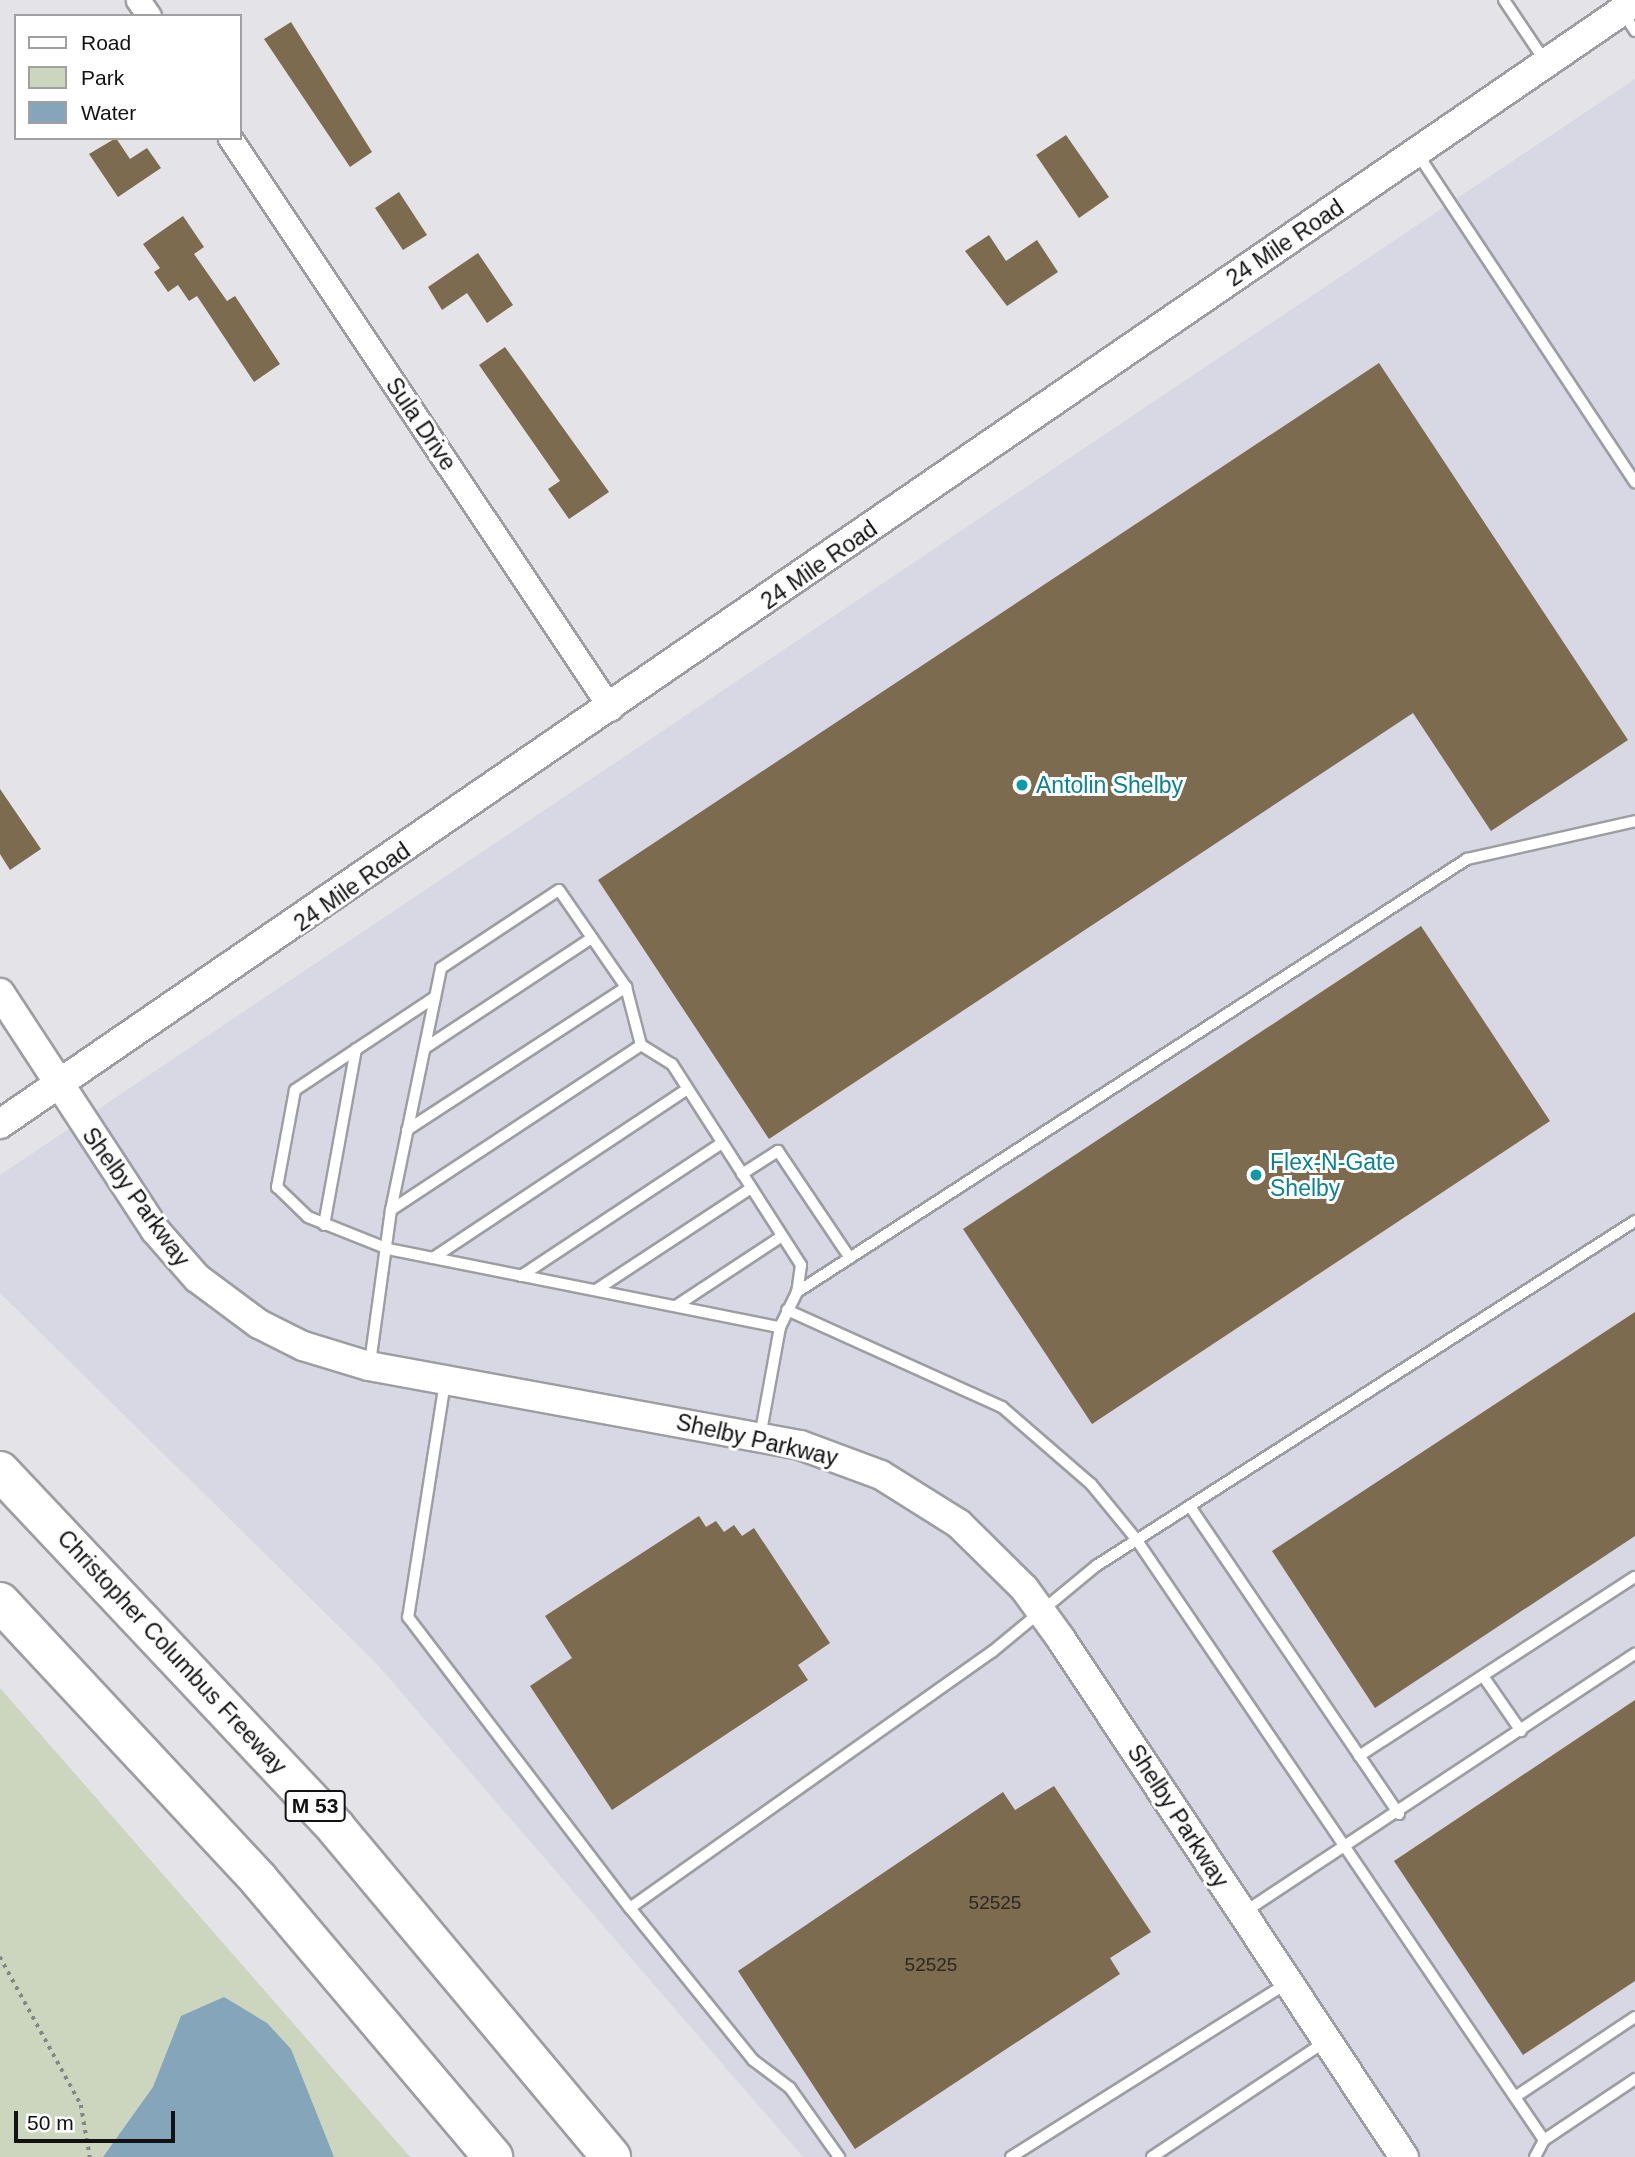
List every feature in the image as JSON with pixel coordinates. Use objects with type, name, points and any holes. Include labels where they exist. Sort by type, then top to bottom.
[{"type":"highway","name":"Christopher Columbus Freeway","points":[[0,1471],[336,1828],[611,2157]]},
{"type":"highway","points":[[0,1602],[259,1880],[493,2157]]},
{"type":"street","name":"24 Mile Road","points":[[0,1124],[611,709],[1547,64],[1631,15]]},
{"type":"street","name":"Sula Drive","points":[[231,140],[611,709]]},
{"type":"street","name":"Shelby Parkway","points":[[0,993],[57,1086],[141,1212],[197,1278],[280,1336],[369,1366],[760,1437],[854,1463],[931,1503],[982,1544],[1041,1611],[1404,2157]]},
{"type":"lane","points":[[1504,0],[1547,64]]},
{"type":"lane","points":[[1417,153],[1635,482]]},
{"type":"lane","points":[[797,1292],[1467,859],[1635,821]]},
{"type":"lane","points":[[369,1366],[388,1249],[391,1210],[441,968],[559,890],[626,987],[641,1045],[671,1064],[801,1265],[797,1292],[780,1327],[760,1437]]},
{"type":"lane","points":[[425,1048],[592,939]]},
{"type":"lane","points":[[407,1130],[626,987]]},
{"type":"lane","points":[[435,997],[295,1090],[277,1187],[324,1225],[388,1249],[780,1327]]},
{"type":"lane","points":[[391,1210],[641,1045]]},
{"type":"lane","points":[[324,1225],[356,1049]]},
{"type":"lane","points":[[433,1258],[687,1089]]},
{"type":"lane","points":[[521,1276],[722,1143]]},
{"type":"lane","points":[[742,1174],[778,1151],[850,1258]]},
{"type":"lane","points":[[596,1290],[751,1188]]},
{"type":"lane","points":[[630,1908],[992,1652],[1136,1539],[1191,1508],[1635,1221]]},
{"type":"lane","points":[[676,1306],[782,1236]]},
{"type":"lane","points":[[787,1310],[1002,1408],[1091,1484],[1136,1539],[1544,2140]]},
{"type":"lane","points":[[446,1380],[408,1617],[630,1908],[753,2060],[790,2088],[839,2157]]},
{"type":"lane","points":[[1191,1508],[1399,1814]]},
{"type":"lane","points":[[1359,1756],[1635,1577]]},
{"type":"lane","points":[[1242,1913],[1399,1814],[1635,1654]]},
{"type":"lane","points":[[1483,1676],[1521,1731]]},
{"type":"lane","points":[[1011,2157],[1288,1983]]},
{"type":"lane","points":[[1515,2097],[1635,2017]]},
{"type":"lane","points":[[1152,2157],[1326,2040]]},
{"type":"lane","points":[[1535,2157],[1544,2140],[1635,2079]]},
{"type":"path","points":[[0,1957],[81,2105],[90,2157]]},
{"type":"shaded area","points":[[1635,79],[1635,2157],[803,2157],[375,1662],[0,1293],[0,1175]]},
{"type":"green space","points":[[0,1688],[410,2157],[0,2157]]},
{"type":"water","points":[[224,1997],[267,2023],[291,2049],[334,2157],[103,2157],[153,2087],[181,2016]]},
{"type":"building","points":[[291,22],[372,152],[350,167],[264,39]]},
{"type":"building","points":[[1066,135],[1109,197],[1079,218],[1036,155]]},
{"type":"building","points":[[117,140],[130,159],[147,148],[161,168],[118,197],[89,154]]},
{"type":"building","points":[[399,192],[427,235],[403,250],[375,208]]},
{"type":"building","points":[[183,216],[204,247],[194,254],[227,301],[235,296],[280,364],[254,382],[197,296],[189,301],[178,285],[168,292],[154,272],[160,268],[143,244]]},
{"type":"building","points":[[989,235],[1006,261],[1037,240],[1058,272],[1007,306],[965,251]]},
{"type":"building","points":[[478,253],[513,305],[487,323],[467,293],[442,310],[428,287]]},
{"type":"building","points":[[505,347],[609,492],[569,519],[548,489],[560,481],[479,365]]},
{"type":"building","name":"Antolin Shelby","points":[[1379,363],[1628,740],[1491,831],[1413,713],[769,1139],[598,880]]},
{"type":"building","points":[[0,789],[41,849],[10,870],[0,854]]},
{"type":"building","name":"Flex-N-Gate Shelby","points":[[1421,926],[1550,1121],[1092,1424],[963,1229]]},
{"type":"building","points":[[1635,1312],[1635,1536],[1375,1708],[1272,1551]]},
{"type":"building","points":[[699,1516],[706,1527],[716,1521],[724,1532],[734,1525],[742,1536],[754,1528],[830,1643],[798,1665],[808,1680],[612,1810],[530,1686],[572,1658],[545,1616]]},
{"type":"building","points":[[1635,1700],[1635,1981],[1523,2055],[1394,1861]]},
{"type":"building","points":[[1054,1786],[1151,1932],[1110,1958],[1120,1974],[855,2149],[738,1971],[1003,1792],[1015,1810]]},
{"type":"place","name":"Antolin Shelby","points":[[1022,785]]},
{"type":"place","name":"Flex-N-Gate Shelby","points":[[1256,1175]]}]
